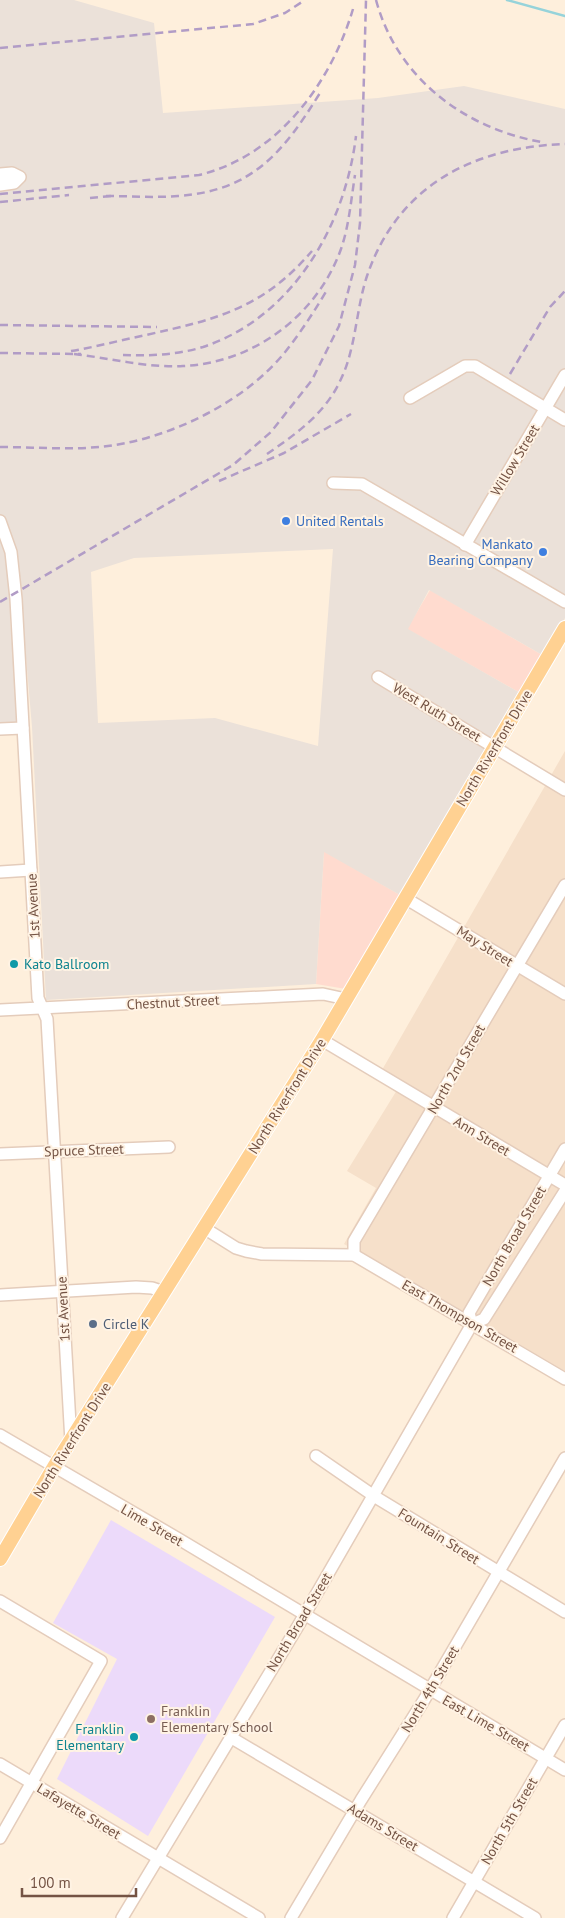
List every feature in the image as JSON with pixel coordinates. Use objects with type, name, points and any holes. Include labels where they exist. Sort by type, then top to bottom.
[{"type":"main road","name":"North Riverfront Drive","points":[[0,1559],[54,1467],[72,1442],[322,1040],[565,628]]},
{"type":"street","points":[[0,174],[12,173],[20,177],[14,183],[0,185]]},
{"type":"street","points":[[410,398],[465,366],[475,366],[565,420]]},
{"type":"street","name":"Willow Street","points":[[465,545],[565,375]]},
{"type":"street","points":[[333,483],[362,484],[565,602]]},
{"type":"street","name":"1st Avenue","points":[[0,521],[11,552],[38,998],[47,1019],[72,1442]]},
{"type":"street","name":"West Ruth Street","points":[[378,677],[565,790]]},
{"type":"street","points":[[0,729],[23,728]]},
{"type":"street","points":[[0,872],[31,870]]},
{"type":"street","name":"North 2nd Street","points":[[354,1255],[354,1241],[565,885]]},
{"type":"street","name":"May Street","points":[[406,898],[565,994]]},
{"type":"street","name":"Chestnut Street","points":[[0,1010],[323,994],[346,999]]},
{"type":"street","name":"Ann Street","points":[[322,1040],[565,1185]]},
{"type":"street","name":"Spruce Street","points":[[0,1154],[169,1146]]},
{"type":"street","name":"North Broad Street","points":[[472,1324],[468,1313],[565,1149]]},
{"type":"street","name":"North Broad Street","points":[[122,1918],[304,1614],[472,1324],[484,1319],[565,1191]]},
{"type":"street","points":[[204,1228],[229,1244],[246,1251],[262,1254],[354,1255]]},
{"type":"street","name":"East Thompson Street","points":[[354,1255],[565,1378]]},
{"type":"street","points":[[0,1295],[136,1287],[152,1288],[164,1292]]},
{"type":"street","name":"Lime Street","points":[[0,1436],[304,1614]]},
{"type":"street","name":"Fountain Street","points":[[316,1456],[372,1495],[565,1612]]},
{"type":"street","name":"North 4th Street","points":[[291,1918],[355,1810],[430,1690],[565,1458]]},
{"type":"street","points":[[0,1601],[101,1661],[0,1838]]},
{"type":"street","name":"East Lime Street","points":[[304,1614],[565,1770]]},
{"type":"street","name":"North 5th Street","points":[[453,1918],[565,1725]]},
{"type":"street","name":"Adams Street","points":[[230,1737],[535,1918]]},
{"type":"street","name":"Lafayette Street","points":[[0,1764],[259,1918]]},
{"type":"shaded area","points":[[0,0],[74,0],[154,23],[163,113],[378,98],[464,86],[565,109],[565,618],[544,656],[429,590],[408,629],[522,694],[400,895],[324,852],[316,984],[46,1000],[32,727],[22,611],[10,618],[18,722],[0,724]],"holes":[[[333,549],[318,746],[215,718],[98,723],[91,572],[134,558]]]},
{"type":"shaded area","points":[[430,590],[544,656],[522,694],[407,629]]},
{"type":"shaded area","points":[[565,751],[565,1373],[344,1244],[376,1188],[347,1171],[397,1090],[378,1077]]},
{"type":"shaded area","points":[[324,851],[400,895],[346,989],[316,984]]},
{"type":"shaded area","name":"Franklin Elementary School","points":[[111,1520],[275,1617],[148,1836],[57,1779],[117,1659],[53,1623]]},
{"type":"waterway","points":[[507,0],[565,16]]},
{"type":"railway","points":[[0,48],[253,24],[285,13],[305,0]]},
{"type":"railway","points":[[0,602],[233,465],[271,432],[312,380],[339,326],[355,265],[360,223],[366,0]]},
{"type":"railway","points":[[376,0],[386,28],[400,53],[417,76],[438,95],[460,111],[486,125],[513,135],[541,142]]},
{"type":"railway","points":[[0,194],[199,175],[227,165],[253,151],[277,134],[297,113],[331,63],[353,9]]},
{"type":"railway","points":[[106,196],[169,197],[204,193],[227,186],[246,177],[279,150],[307,114],[320,93]]},
{"type":"railway","points":[[123,355],[163,354],[203,347],[235,333],[263,314],[288,291],[309,264],[326,234],[340,203],[350,170],[356,136]]},
{"type":"railway","points":[[267,454],[309,422],[335,391],[350,354],[367,276],[381,244],[398,217],[419,195],[443,177],[471,163],[500,153],[532,147],[565,144]]},
{"type":"railway","points":[[74,354],[142,364],[183,366],[209,363],[234,356],[279,332],[299,315],[316,295],[330,273],[344,240],[355,175]]},
{"type":"railway","points":[[0,202],[69,195]]},
{"type":"railway","points":[[90,198],[112,196]]},
{"type":"railway","points":[[71,351],[195,323],[237,309],[275,286],[312,251]]},
{"type":"railway","points":[[0,447],[74,448],[125,443],[151,437],[204,415],[229,401],[272,367],[289,347],[327,290]]},
{"type":"railway","points":[[510,374],[550,307],[565,291]]},
{"type":"railway","points":[[0,325],[157,327]]},
{"type":"railway","points":[[0,353],[81,354]]},
{"type":"railway","points":[[219,481],[284,453],[351,414]]},
{"type":"place","name":"United Rentals","points":[[286,521]]},
{"type":"place","name":"Mankato Bearing Company","points":[[543,552]]},
{"type":"place","name":"Kato Ballroom","points":[[14,964]]},
{"type":"place","name":"Circle K","points":[[93,1324]]},
{"type":"place","name":"Franklin Elementary School","points":[[151,1719]]},
{"type":"place","name":"Franklin Elementary","points":[[134,1737]]}]
